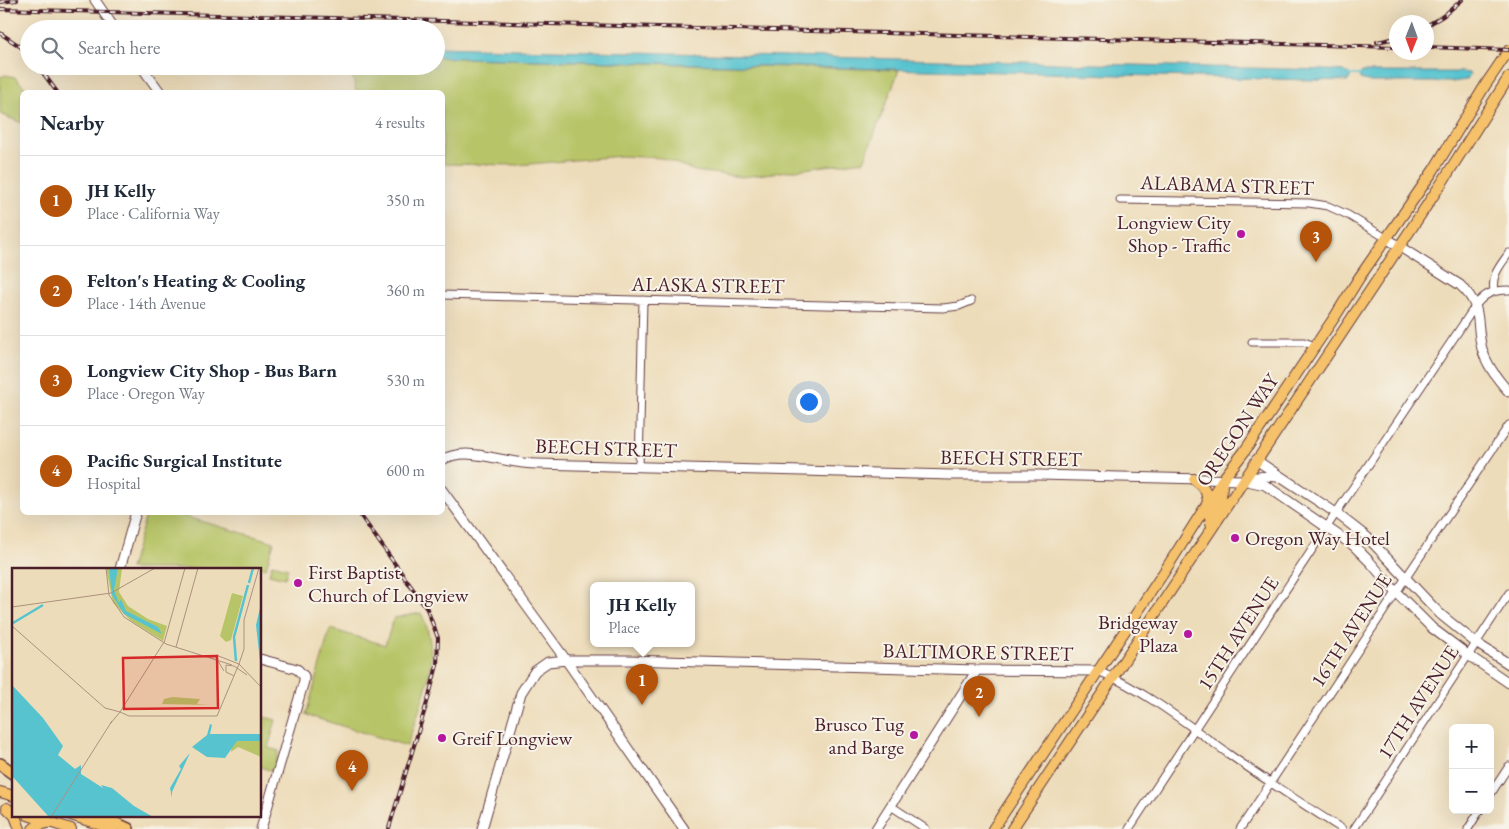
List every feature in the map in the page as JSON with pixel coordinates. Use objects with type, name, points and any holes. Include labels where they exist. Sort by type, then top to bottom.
[{"type":"highway","points":[[0,764],[12,773]]},
{"type":"highway","points":[[99,816],[128,829]]},
{"type":"main road","name":"OREGON WAY","points":[[993,829],[1223,479],[1244,452],[1386,238],[1433,171],[1509,50]]},
{"type":"main road","name":"OREGON WAY","points":[[1012,829],[1509,77]]},
{"type":"main road","points":[[1194,479],[1204,488],[1208,495],[1208,503]]},
{"type":"main road","points":[[1212,527],[1210,517],[1221,500],[1223,479]]},
{"type":"main road","points":[[15,816],[20,829]]},
{"type":"main road","points":[[31,816],[72,829]]},
{"type":"main road","points":[[75,816],[113,829]]},
{"type":"main road","points":[[33,829],[50,822]]},
{"type":"street","points":[[95,0],[109,20]]},
{"type":"street","points":[[148,75],[159,90]]},
{"type":"street","name":"ALABAMA STREET","points":[[1120,200],[1309,203],[1328,206],[1348,215],[1386,238],[1460,286],[1469,294],[1476,305]]},
{"type":"street","points":[[1509,253],[1493,277],[1492,283],[1494,291],[1509,290]]},
{"type":"street","name":"15TH AVENUE","points":[[1129,829],[1326,527],[1476,305],[1481,298],[1494,291]]},
{"type":"street","name":"ALASKA STREET","points":[[445,296],[943,308],[959,306],[971,301]]},
{"type":"street","points":[[639,466],[643,300]]},
{"type":"street","points":[[1476,305],[1483,351],[1490,368],[1509,392]]},
{"type":"street","points":[[1252,342],[1304,342],[1315,346]]},
{"type":"street","name":"16TH AVENUE","points":[[1240,829],[1405,578],[1509,425]]},
{"type":"street","name":"BEECH STREET","points":[[445,459],[466,454],[537,464],[951,475],[1039,474],[1244,480],[1265,485],[1354,546],[1432,628],[1509,682]]},
{"type":"street","points":[[1256,460],[1336,513],[1366,537],[1440,614],[1476,643],[1509,664]]},
{"type":"street","points":[[1244,480],[1256,476],[1285,478]]},
{"type":"street","points":[[445,494],[566,660],[684,829]]},
{"type":"street","points":[[120,568],[135,515]]},
{"type":"street","name":"17TH AVENUE","points":[[1354,829],[1509,593]]},
{"type":"street","points":[[261,658],[297,669],[304,676],[303,686],[261,829]]},
{"type":"street","name":"BALTIMORE STREET","points":[[482,829],[521,693],[535,670],[548,662],[566,660],[1098,671],[1112,677],[1155,703],[1270,783],[1342,829]]},
{"type":"street","points":[[876,829],[978,670]]},
{"type":"street","points":[[1494,788],[1509,766]]},
{"type":"street","points":[[891,806],[926,829]]},
{"type":"street","points":[[1468,829],[1477,814]]},
{"type":"green space","points":[[445,57],[899,70],[864,161],[742,177],[695,171],[662,158],[621,156],[518,165],[445,164],[445,90],[356,90],[353,75],[445,75]]},
{"type":"green space","points":[[6,75],[15,77],[27,90],[20,90],[20,122],[0,114],[0,77]]},
{"type":"green space","points":[[146,515],[180,515],[274,542],[266,568],[253,564],[251,568],[130,568]]},
{"type":"green space","points":[[272,564],[288,568],[285,578],[269,574]]},
{"type":"green space","points":[[421,613],[428,630],[430,663],[424,696],[407,746],[306,715],[330,629],[385,645],[394,618]]},
{"type":"green space","points":[[261,716],[276,720],[268,748],[279,751],[273,771],[261,767]]},
{"type":"water","points":[[445,47],[1326,70],[1344,71],[1350,75],[1350,78],[1348,81],[445,57]]},
{"type":"water","points":[[1362,72],[1461,72],[1469,73],[1470,76],[1466,80],[1452,82],[1371,82],[1360,79],[1359,75]]},
{"type":"waterway","points":[[1348,75],[1360,75]]},
{"type":"railway","points":[[0,2],[17,0]]},
{"type":"railway","points":[[1434,21],[1462,0]]},
{"type":"railway","points":[[0,9],[404,20]]},
{"type":"railway","points":[[445,21],[1389,47]]},
{"type":"railway","points":[[0,33],[20,46]]},
{"type":"railway","points":[[1377,42],[1389,39]]},
{"type":"railway","points":[[1434,47],[1509,50]]},
{"type":"railway","points":[[45,75],[56,90]]},
{"type":"railway","points":[[360,515],[427,609],[438,638],[437,665],[389,828]]},
{"type":"place","name":"Longview City Shop - Traffic","points":[[1241,234]]},
{"type":"place","name":"Longview City Shop - Bus Barn","points":[[1316,262]]},
{"type":"place","name":"Oregon Way Hotel","points":[[1235,538]]},
{"type":"place","name":"First Baptist Church of Longview","points":[[298,583]]},
{"type":"place","name":"Bridgeway Plaza","points":[[1188,634]]},
{"type":"place","name":"JH Kelly","points":[[642,705]]},
{"type":"place","name":"Felton's Heating & Cooling","points":[[979,717]]},
{"type":"place","name":"Brusco Tug and Barge","points":[[914,735]]},
{"type":"place","name":"Greif Longview","points":[[442,738]]},
{"type":"place","name":"Pacific Surgical Institute","points":[[352,791]]}]
